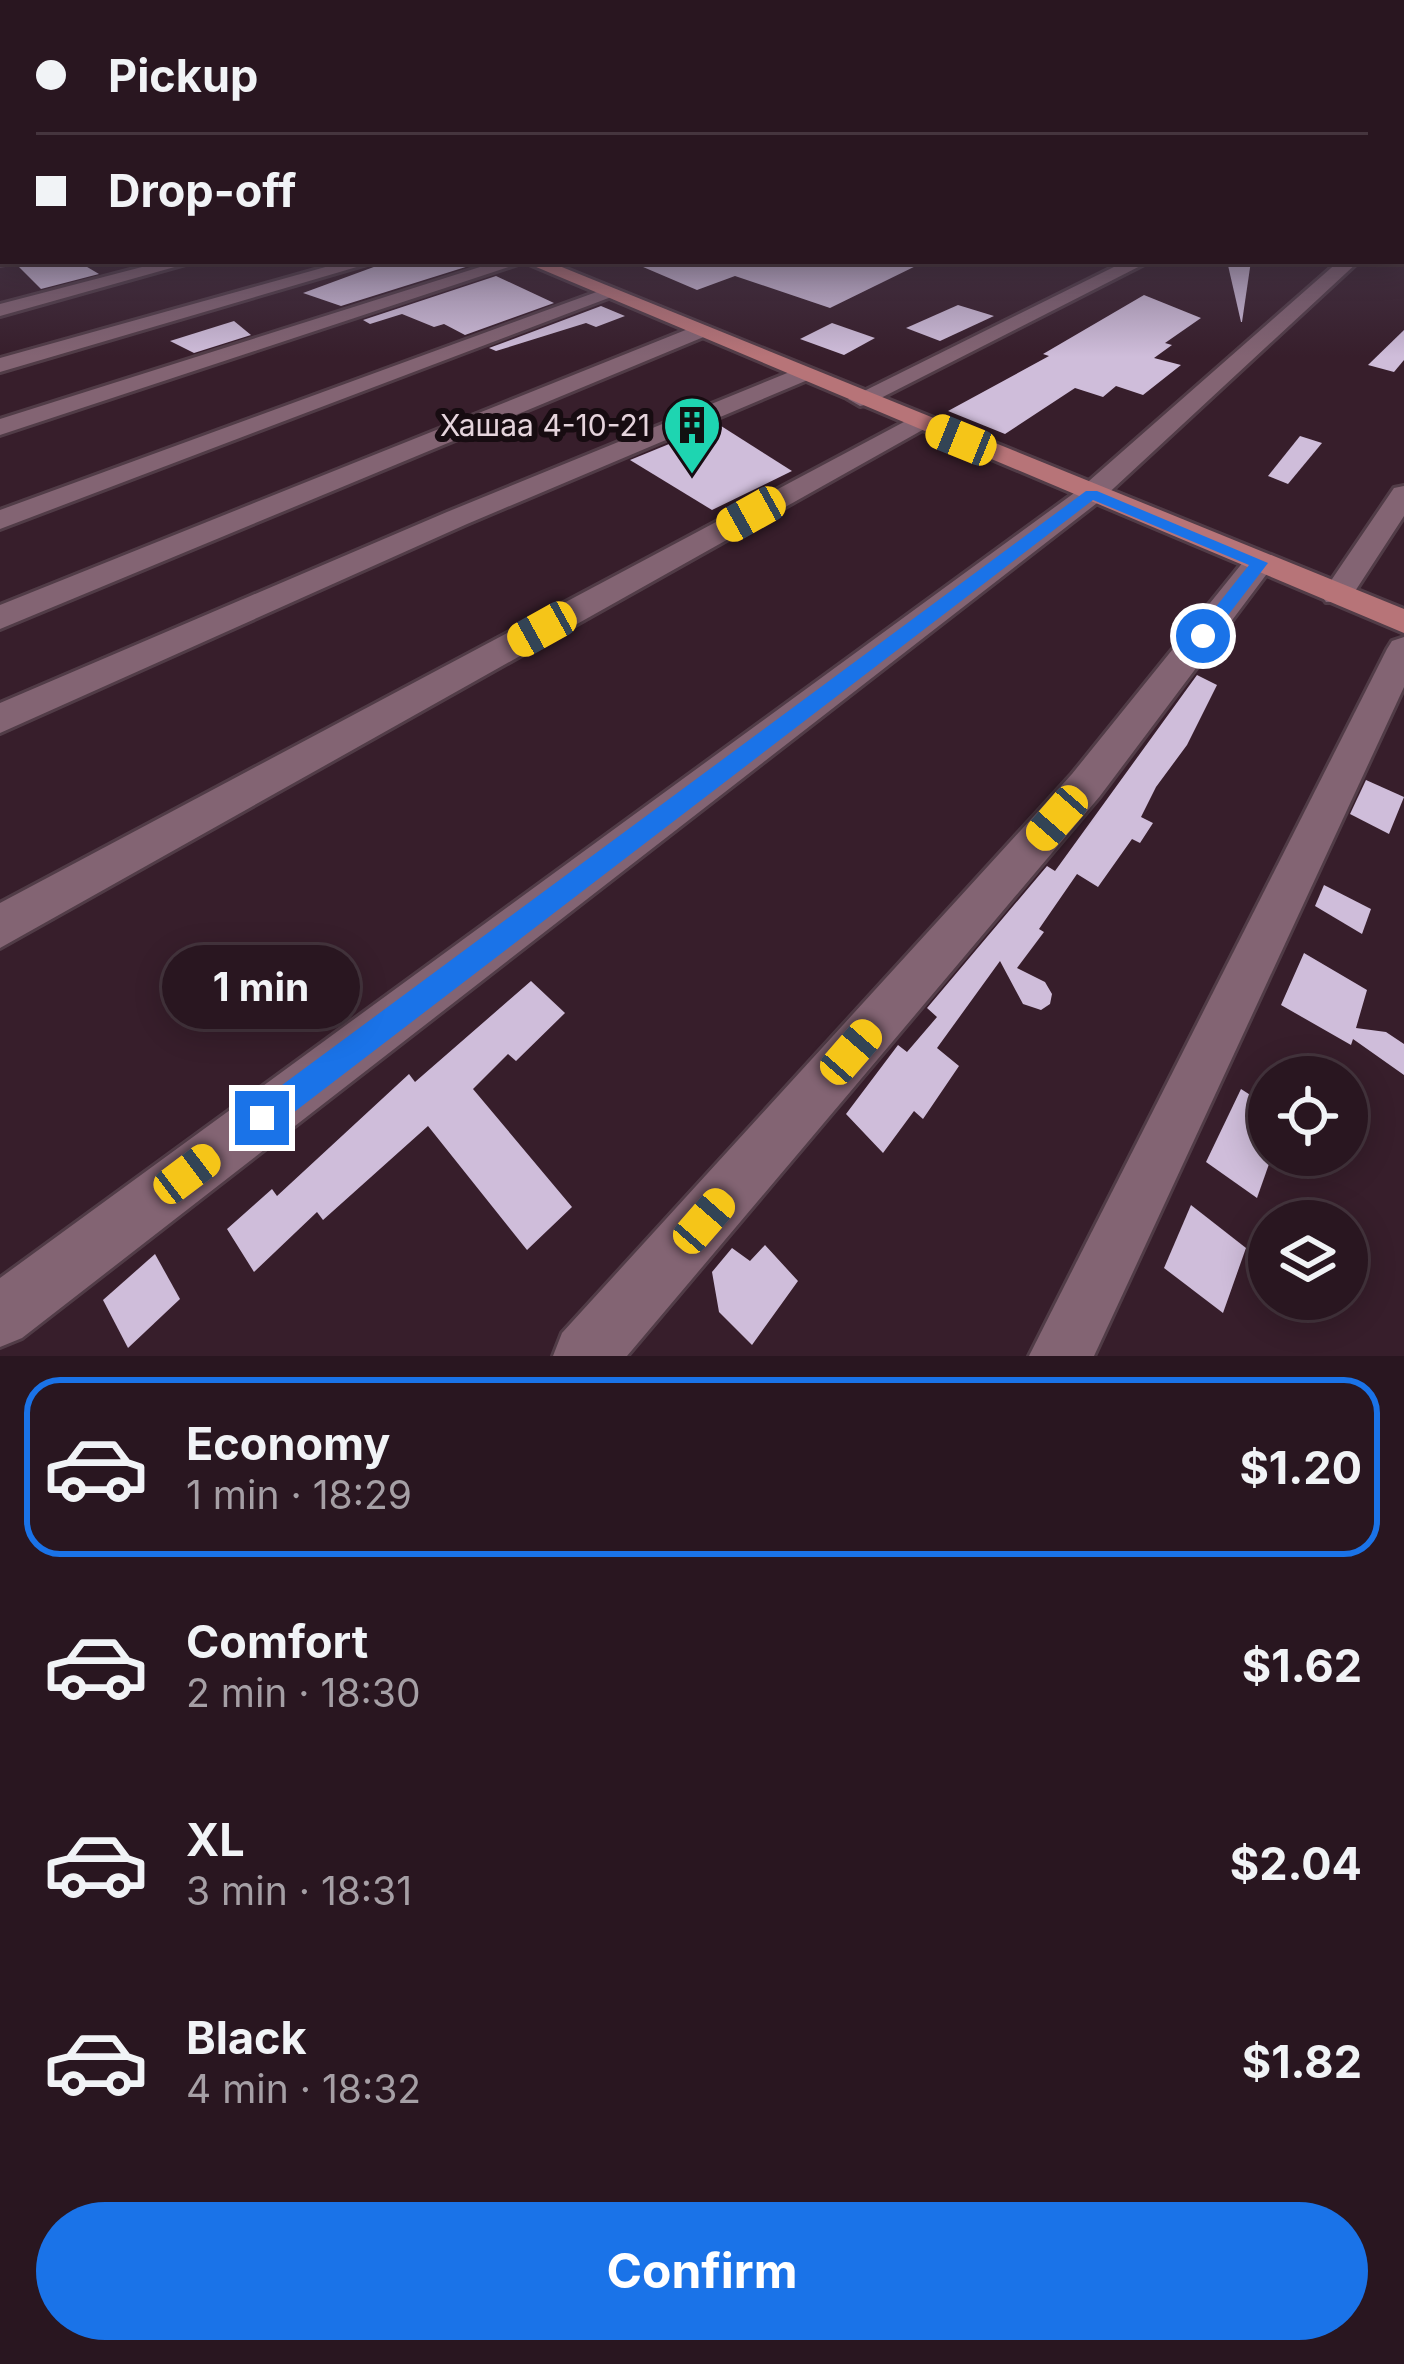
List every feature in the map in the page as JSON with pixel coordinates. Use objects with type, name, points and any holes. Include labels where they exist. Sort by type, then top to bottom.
[{"type":"main road","points":[[538,264],[1404,622]]},
{"type":"street","points":[[0,310],[176,264]]},
{"type":"street","points":[[0,365],[357,264]]},
{"type":"street","points":[[0,427],[509,264]]},
{"type":"street","points":[[860,399],[1135,264]]},
{"type":"street","points":[[0,1316],[1091,494],[1346,264]]},
{"type":"street","points":[[0,520],[609,294]]},
{"type":"street","points":[[0,618],[698,331]]},
{"type":"street","points":[[0,719],[457,518],[802,374]]},
{"type":"street","points":[[0,927],[917,423]]},
{"type":"street","points":[[1337,595],[1404,494]]},
{"type":"street","points":[[585,1356],[1086,785],[1259,563]]},
{"type":"street","points":[[1061,1356],[1404,650]]},
{"type":"building","points":[[82,264],[99,274],[41,289],[19,267]]},
{"type":"building","points":[[382,264],[472,265],[341,306],[303,293]]},
{"type":"building","points":[[636,264],[920,264],[830,308],[735,276],[697,290]]},
{"type":"building","points":[[1228,264],[1251,264],[1241,322]]},
{"type":"building","points":[[496,276],[554,303],[465,335],[444,324],[434,327],[402,314],[370,324],[363,320]]},
{"type":"building","points":[[1144,295],[1201,318],[1165,343],[1172,345],[1154,358],[1181,365],[1143,395],[1116,386],[1103,397],[1075,388],[1005,434],[948,411],[1049,356],[1043,354]]},
{"type":"building","points":[[958,305],[994,316],[940,341],[906,328]]},
{"type":"building","points":[[601,306],[625,316],[496,351],[489,348]]},
{"type":"building","points":[[234,321],[251,335],[194,353],[170,341]]},
{"type":"building","points":[[832,323],[875,338],[844,355],[800,339]]},
{"type":"building","points":[[1404,330],[1404,360],[1394,372],[1368,365]]},
{"type":"building","points":[[718,424],[792,471],[712,510],[630,460]]},
{"type":"building","points":[[1300,436],[1322,443],[1288,484],[1268,476]]},
{"type":"building","points":[[1197,675],[1217,685],[1187,745],[1141,817],[1153,823],[1140,843],[1132,839],[1098,887],[1077,874],[1017,968],[1045,982],[1052,994],[1050,1004],[1041,1010],[1023,1004],[1000,961],[937,1048],[959,1066],[923,1119],[914,1111],[883,1153],[846,1114],[898,1045],[907,1052],[937,1017],[927,1008],[1047,866],[1055,871]]},
{"type":"building","points":[[1366,780],[1404,797],[1389,834],[1350,814]]},
{"type":"building","points":[[1324,885],[1371,909],[1362,934],[1315,906]]},
{"type":"building","points":[[1304,953],[1367,990],[1356,1028],[1386,1032],[1404,1044],[1404,1075],[1353,1039],[1351,1045],[1281,1005]]},
{"type":"building","points":[[531,981],[565,1013],[516,1061],[508,1054],[473,1089],[572,1207],[527,1250],[428,1126],[323,1220],[317,1212],[254,1272],[227,1229],[272,1189],[277,1196],[409,1074],[415,1082]]},
{"type":"building","points":[[1241,1089],[1248,1094],[1248,1176],[1265,1176],[1257,1198],[1206,1162]]},
{"type":"building","points":[[1191,1205],[1246,1248],[1223,1313],[1164,1268]]},
{"type":"building","points":[[765,1245],[798,1281],[752,1345],[719,1312],[712,1272],[732,1248],[750,1261]]},
{"type":"building","points":[[155,1254],[180,1299],[128,1348],[103,1300]]},
{"type":"place","name":"Хашаа 4-10-21","points":[[692,476]]},
{"type":"route","points":[[262,1118],[1091,494],[1259,563],[1203,636]]}]
